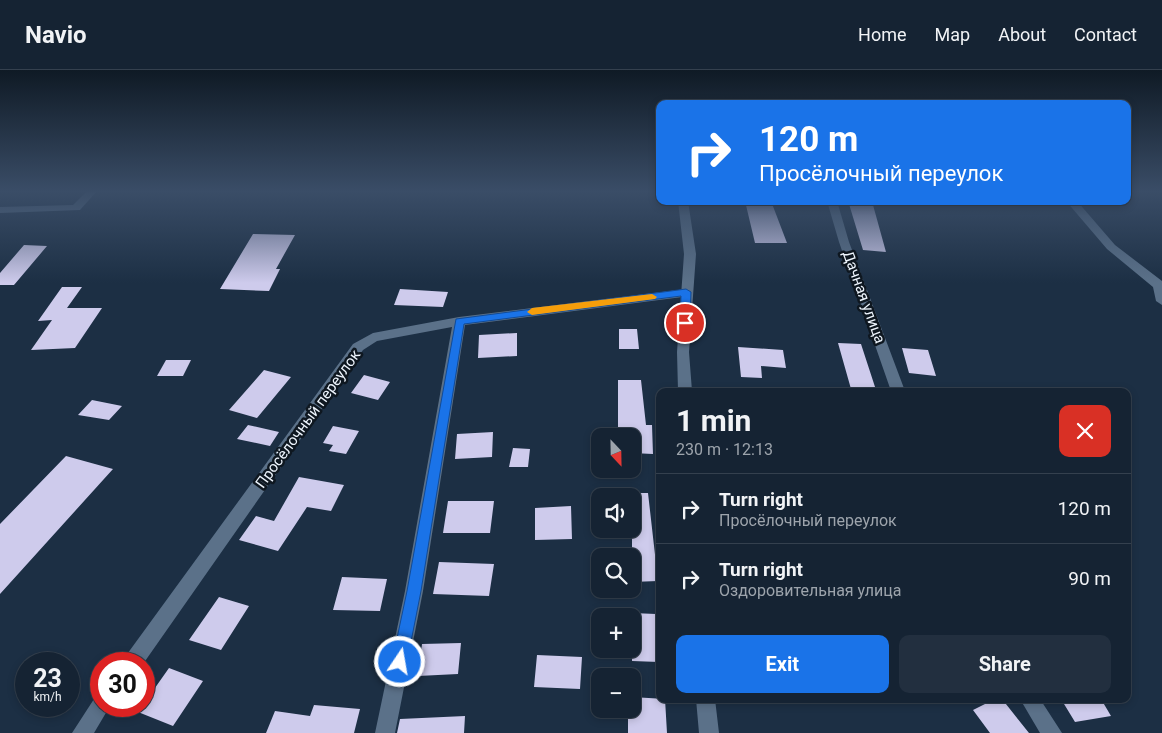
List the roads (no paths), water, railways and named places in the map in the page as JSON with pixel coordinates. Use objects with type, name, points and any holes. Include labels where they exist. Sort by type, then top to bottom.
[{"type":"street","points":[[685,388],[683,352],[690,254],[686,222]]},
{"type":"street","name":"Дачная улица","points":[[838,222],[897,388]]},
{"type":"street","points":[[1090,222],[1111,247],[1160,285],[1162,301]]},
{"type":"street","name":"Просёлочный переулок","points":[[141,652],[358,347],[373,337],[459,321],[686,292]]},
{"type":"street","points":[[385,733],[414,591],[459,321]]},
{"type":"street","points":[[706,703],[709,733]]},
{"type":"street","points":[[1032,703],[1052,733]]},
{"type":"street","points":[[82,733],[93,717]]}]
